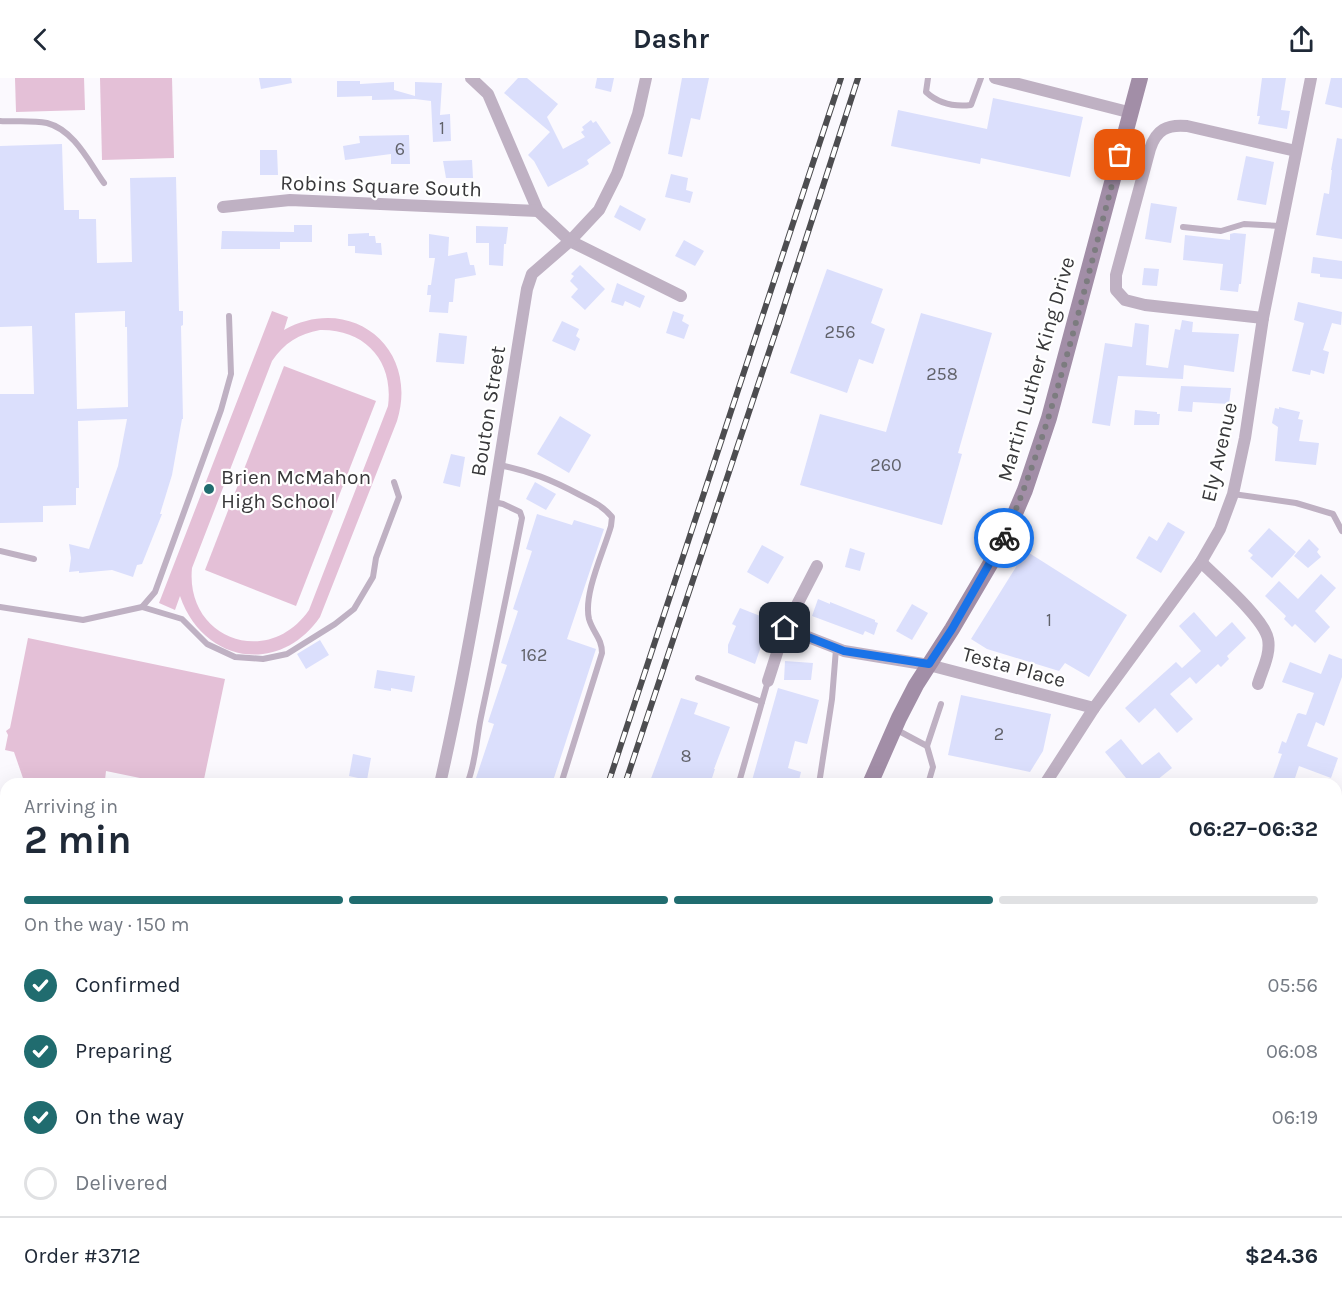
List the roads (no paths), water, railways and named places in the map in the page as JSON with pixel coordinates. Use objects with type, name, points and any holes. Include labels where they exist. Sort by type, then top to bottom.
[{"type":"main road","name":"Martin Luther King Drive","points":[[872,778],[893,728],[1002,544],[1025,490],[1049,418],[1140,78]]},
{"type":"street","points":[[471,78],[488,94],[538,211],[570,241],[681,296]]},
{"type":"street","name":"Bouton Street","points":[[441,778],[464,678],[494,502],[526,289],[532,274],[570,241],[599,210],[617,174],[638,114],[646,78]]},
{"type":"street","points":[[995,78],[1132,113]]},
{"type":"street","name":"Ely Avenue","points":[[1049,778],[1094,708],[1201,562],[1220,530],[1233,494],[1245,438],[1263,318],[1311,78]]},
{"type":"street","points":[[1263,318],[1145,306],[1125,300],[1116,290],[1116,275],[1150,149],[1153,140],[1163,129],[1178,125],[1187,126],[1296,151]]},
{"type":"street","name":"Robins Square South","points":[[223,207],[290,200],[538,211]]},
{"type":"street","points":[[1201,562],[1263,625],[1268,639],[1268,652],[1257,684]]},
{"type":"street","points":[[768,681],[785,628],[817,566]]},
{"type":"street","name":"Testa Place","points":[[785,628],[844,651],[929,664],[1094,708]]},
{"type":"lane","points":[[928,78],[926,92],[933,98],[956,106],[971,105],[981,78]]},
{"type":"lane","points":[[0,121],[49,124],[66,132],[104,183]]},
{"type":"lane","points":[[1182,227],[1221,231],[1244,224],[1281,226]]},
{"type":"lane","points":[[142,607],[155,592],[221,410],[231,374],[229,316]]},
{"type":"lane","points":[[499,465],[550,478],[601,506],[612,517],[593,582],[589,609],[592,626],[602,641],[602,653],[563,778]]},
{"type":"lane","points":[[0,607],[83,620],[142,607],[182,619],[207,644],[235,657],[263,659],[287,654],[335,624],[354,609],[372,577],[376,558],[399,497],[394,482]]},
{"type":"lane","points":[[1233,494],[1296,503],[1333,514],[1342,531]]},
{"type":"lane","points":[[469,778],[474,763],[480,720],[501,629],[522,518],[520,512],[494,502]]},
{"type":"lane","points":[[0,551],[34,559]]},
{"type":"lane","points":[[820,778],[832,699],[836,648]]},
{"type":"lane","points":[[698,678],[762,702]]},
{"type":"lane","points":[[740,778],[768,681]]},
{"type":"lane","points":[[930,778],[933,767],[927,746],[941,704]]},
{"type":"lane","points":[[893,728],[927,746]]},
{"type":"railway","points":[[610,778],[841,78]]},
{"type":"railway","points":[[627,778],[858,78]]},
{"type":"place","name":"Brien McMahon High School","points":[[209,489]]}]
